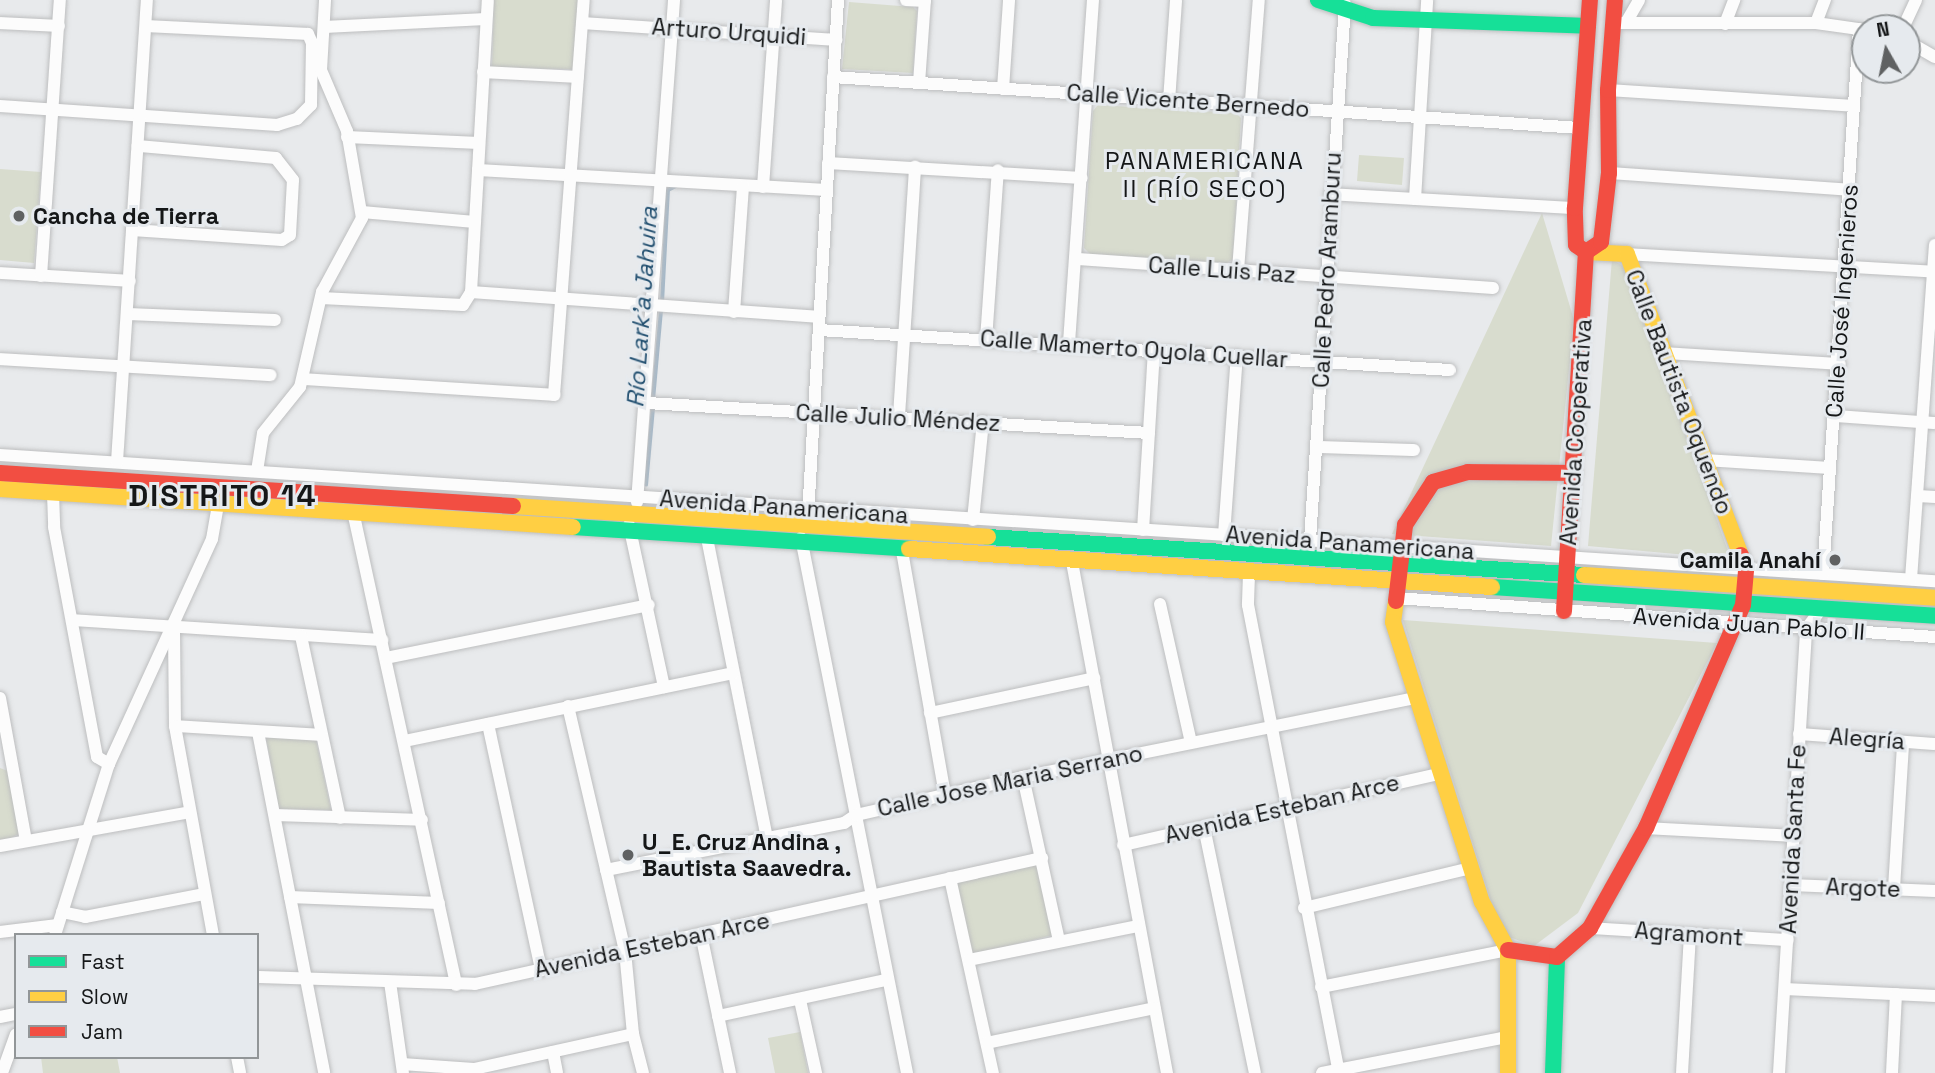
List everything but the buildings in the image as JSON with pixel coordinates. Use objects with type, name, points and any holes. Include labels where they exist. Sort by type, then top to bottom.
[{"type":"main road","points":[[1318,0],[1345,4],[1373,18],[1588,26]]},
{"type":"main road","name":"Avenida Cooperativa","points":[[1586,253],[1576,245],[1575,208],[1590,0]]},
{"type":"main road","name":"Avenida Cooperativa","points":[[1586,253],[1601,242],[1609,173],[1608,90],[1620,22],[1615,0]]},
{"type":"main road","name":"Avenida Cooperativa","points":[[1564,611],[1586,253]]},
{"type":"main road","name":"Calle Bautista Oquendo","points":[[1586,253],[1627,254],[1746,569]]},
{"type":"main road","points":[[1508,1073],[1508,950],[1482,902],[1393,622],[1405,525],[1433,482],[1468,472],[1574,473]]},
{"type":"main road","name":"Avenida Panamericana","points":[[0,473],[1566,577]]},
{"type":"main road","name":"Avenida Panamericana","points":[[0,489],[355,516],[1250,574],[1397,591],[1565,594]]},
{"type":"main road","points":[[1553,1073],[1557,957],[1590,928],[1646,828],[1743,605],[1746,569]]},
{"type":"main road","name":"Avenida Juan Pablo II","points":[[1566,577],[1935,598]]},
{"type":"main road","name":"Avenida Juan Pablo II","points":[[1565,594],[1935,616]]},
{"type":"main road","points":[[1508,950],[1557,957]]},
{"type":"street","points":[[41,276],[60,0]]},
{"type":"street","points":[[117,462],[147,0]]},
{"type":"street","points":[[257,471],[263,433],[303,379],[321,298],[330,273],[359,228],[362,212],[347,137],[321,70],[325,0]]},
{"type":"street","points":[[321,298],[463,305],[471,292],[488,0]]},
{"type":"street","points":[[303,379],[554,395],[584,0]]},
{"type":"street","points":[[664,687],[649,605],[629,534],[630,515],[639,497],[674,0]]},
{"type":"street","points":[[763,187],[776,0]]},
{"type":"street","name":"Arturo Urquidi","points":[[582,23],[835,40],[838,0]]},
{"type":"street","points":[[906,0],[925,1],[919,83]]},
{"type":"street","points":[[1003,89],[1009,0]]},
{"type":"street","points":[[1069,343],[1077,259],[1093,0]]},
{"type":"street","points":[[1170,101],[1176,0]]},
{"type":"street","points":[[1238,270],[1259,0]]},
{"type":"street","points":[[1415,199],[1428,22],[1427,0]]},
{"type":"street","points":[[1620,22],[1630,0]]},
{"type":"street","points":[[1620,22],[1639,0]]},
{"type":"street","points":[[1725,23],[1734,0]]},
{"type":"street","points":[[1816,23],[1825,0]]},
{"type":"street","name":"Calle Pedro Aramburu","points":[[1310,540],[1324,362],[1324,278],[1345,4]]},
{"type":"street","points":[[324,27],[486,19]]},
{"type":"street","points":[[1620,22],[1816,23],[1851,28]]},
{"type":"street","points":[[0,23],[59,26]]},
{"type":"street","points":[[0,106],[288,123],[307,112],[313,94],[312,43],[308,34],[146,26]]},
{"type":"street","points":[[835,40],[813,413],[811,509],[800,527],[886,980],[907,1073]]},
{"type":"street","points":[[483,72],[578,77]]},
{"type":"street","name":"Calle Vicente Bernedo","points":[[833,77],[1580,128]]},
{"type":"street","name":"Calle José Ingenieros","points":[[1823,573],[1840,364],[1856,84]]},
{"type":"street","points":[[1608,90],[1853,106]]},
{"type":"street","points":[[347,137],[479,143]]},
{"type":"street","points":[[132,230],[282,240],[290,235],[293,180],[276,158],[138,146]]},
{"type":"street","points":[[828,163],[998,170],[1082,177]]},
{"type":"street","points":[[899,416],[902,334],[915,167]]},
{"type":"street","points":[[478,170],[826,190]]},
{"type":"street","points":[[986,340],[998,170]]},
{"type":"street","points":[[1609,173],[1850,190]]},
{"type":"street","points":[[734,312],[743,186]]},
{"type":"street","points":[[1330,194],[1575,208]]},
{"type":"street","points":[[362,212],[475,222]]},
{"type":"street","points":[[1911,579],[1918,496],[1929,422],[1935,246]]},
{"type":"street","points":[[1627,254],[1934,272]]},
{"type":"street","name":"Calle Luis Paz","points":[[1077,259],[1493,288]]},
{"type":"street","points":[[0,273],[130,281]]},
{"type":"street","name":"Calle Mamerto Oyola Cuellar","points":[[471,292],[561,301],[734,312],[902,334],[1450,370]]},
{"type":"street","points":[[128,314],[275,320]]},
{"type":"street","points":[[1143,530],[1154,350]]},
{"type":"street","points":[[1665,354],[1840,364]]},
{"type":"street","points":[[1224,535],[1237,355]]},
{"type":"street","points":[[0,359],[271,375]]},
{"type":"street","name":"Calle Julio Méndez","points":[[647,402],[1149,433]]},
{"type":"street","points":[[1835,416],[1929,422]]},
{"type":"street","points":[[973,520],[983,422]]},
{"type":"street","points":[[1318,447],[1413,450]]},
{"type":"street","name":"Avenida Panamericana","points":[[0,455],[1568,557]]},
{"type":"street","points":[[1705,460],[1830,468]]},
{"type":"street","points":[[53,493],[54,527],[97,757],[109,764]]},
{"type":"street","points":[[1918,496],[1935,497]]},
{"type":"street","points":[[59,924],[109,764],[212,539],[218,505]]},
{"type":"street","points":[[355,516],[456,985]]},
{"type":"street","points":[[707,538],[767,837]]},
{"type":"street","points":[[902,551],[945,794]]},
{"type":"street","points":[[1568,557],[1935,581]]},
{"type":"street","points":[[1072,562],[1122,845],[1167,1073]]},
{"type":"street","points":[[1250,574],[1248,605],[1285,811],[1339,1072]]},
{"type":"street","name":"Avenida Panamericana","points":[[1397,591],[1564,611]]},
{"type":"street","points":[[1160,604],[1191,743]]},
{"type":"street","points":[[386,658],[649,605]]},
{"type":"street","points":[[1806,629],[1821,609]]},
{"type":"street","name":"Avenida Juan Pablo II","points":[[1564,611],[1935,637]]},
{"type":"street","points":[[72,620],[159,629],[174,626],[382,640]]},
{"type":"street","points":[[174,626],[175,726],[213,933]]},
{"type":"street","name":"Avenida Santa Fe","points":[[1779,1073],[1806,629]]},
{"type":"street","points":[[301,635],[340,818]]},
{"type":"street","points":[[405,741],[733,673]]},
{"type":"street","points":[[930,713],[1094,678]]},
{"type":"street","points":[[0,698],[6,760],[26,841]]},
{"type":"street","name":"Calle Jose Maria Serrano","points":[[606,870],[844,823],[856,815],[945,794],[1416,698]]},
{"type":"street","points":[[568,706],[625,951],[633,1034],[643,1073]]},
{"type":"street","points":[[488,724],[541,970]]},
{"type":"street","points":[[175,726],[321,735]]},
{"type":"street","points":[[258,732],[324,1073]]},
{"type":"street","name":"Alegría","points":[[1799,734],[1935,744]]},
{"type":"street","points":[[1894,888],[1903,743]]},
{"type":"street","name":"Avenida Esteban Arce","points":[[1122,845],[1285,811],[1442,773]]},
{"type":"street","points":[[1023,778],[1059,941]]},
{"type":"street","points":[[0,846],[190,812]]},
{"type":"street","points":[[275,815],[422,820]]},
{"type":"street","points":[[1204,827],[1255,1073]]},
{"type":"street","points":[[1646,828],[1794,836]]},
{"type":"street","name":"Avenida Esteban Arce","points":[[259,977],[456,985],[541,970],[1042,858]]},
{"type":"street","points":[[1304,908],[1471,868]]},
{"type":"street","points":[[950,878],[993,1073]]},
{"type":"street","name":"Argote","points":[[1791,885],[1935,891]]},
{"type":"street","points":[[0,932],[59,924],[205,894]]},
{"type":"street","points":[[290,897],[439,903]]},
{"type":"street","points":[[969,960],[1138,926]]},
{"type":"street","name":"Agramont","points":[[1590,928],[1788,940]]},
{"type":"street","points":[[701,934],[730,1073]]},
{"type":"street","points":[[1682,1073],[1690,934]]},
{"type":"street","points":[[1321,987],[1508,950]]},
{"type":"street","points":[[718,1017],[886,980]]},
{"type":"street","points":[[390,982],[402,1068],[475,1071],[633,1034]]},
{"type":"street","points":[[1785,989],[1935,996]]},
{"type":"street","points":[[1892,1073],[1896,994]]},
{"type":"street","points":[[800,1000],[816,1073]]},
{"type":"street","points":[[987,1043],[1154,1008]]},
{"type":"street","points":[[1322,1073],[1339,1072],[1508,1037]]},
{"type":"street","points":[[2,1073],[14,1040]]},
{"type":"street","points":[[553,1052],[557,1073]]},
{"type":"shaded area","points":[[494,0],[579,0],[574,69],[492,68]]},
{"type":"shaded area","points":[[849,2],[913,7],[917,11],[913,73],[842,69]]},
{"type":"shaded area","points":[[1098,105],[1236,113],[1241,118],[1233,259],[1227,263],[1090,254],[1084,248],[1093,111]]},
{"type":"shaded area","points":[[1359,155],[1404,158],[1402,185],[1357,181]]},
{"type":"shaded area","name":"Cancha de Tierra","points":[[0,169],[41,172],[34,263],[0,260]]},
{"type":"shaded area","points":[[1542,213],[1574,320],[1551,546],[1392,534]]},
{"type":"shaded area","points":[[1612,259],[1624,267],[1731,559],[1588,546]]},
{"type":"shaded area","points":[[1403,620],[1717,643],[1578,913],[1534,946],[1509,937],[1492,905]]},
{"type":"shaded area","points":[[266,737],[316,740],[331,810],[279,809]]},
{"type":"shaded area","points":[[0,768],[8,771],[19,834],[0,843]]},
{"type":"shaded area","points":[[1036,863],[1053,935],[971,955],[954,883]]},
{"type":"shaded area","points":[[800,1032],[808,1073],[775,1073],[768,1038]]},
{"type":"shaded area","points":[[41,1059],[117,1059],[120,1073],[43,1073]]},
{"type":"waterway","name":"Río Lark’a Jahuira","points":[[662,303],[668,190],[676,186]]},
{"type":"waterway","name":"Río Lark’a Jahuira","points":[[653,400],[661,310]]},
{"type":"waterway","name":"Río Lark’a Jahuira","points":[[646,485],[653,408]]},
{"type":"traffic: fast","points":[[1318,0],[1373,18],[1588,26]]},
{"type":"traffic: fast","points":[[573,527],[909,549]]},
{"type":"traffic: fast","points":[[988,537],[1584,575]]},
{"type":"traffic: fast","points":[[1492,587],[1935,616]]},
{"type":"traffic: fast","points":[[1553,1073],[1557,957]]},
{"type":"traffic: slow","points":[[1586,252],[1627,254],[1741,555]]},
{"type":"traffic: slow","points":[[0,489],[573,527]]},
{"type":"traffic: slow","points":[[513,506],[988,537]]},
{"type":"traffic: slow","points":[[909,549],[1492,587]]},
{"type":"traffic: slow","points":[[1584,575],[1935,598]]},
{"type":"traffic: slow","points":[[1396,601],[1393,622],[1482,902],[1508,950],[1508,1073]]},
{"type":"traffic: jam","points":[[1586,252],[1576,245],[1575,208],[1590,0]]},
{"type":"traffic: jam","points":[[1586,252],[1601,242],[1609,173],[1608,90],[1615,0]]},
{"type":"traffic: jam","points":[[1564,611],[1586,252]]},
{"type":"traffic: jam","points":[[1396,601],[1405,525],[1433,482],[1468,472],[1574,473]]},
{"type":"traffic: jam","points":[[0,473],[513,506]]},
{"type":"traffic: jam","points":[[1508,950],[1557,957],[1590,928],[1646,828],[1743,605],[1746,569],[1741,555]]},
{"type":"place","name":"Cancha de Tierra","points":[[19,216]]},
{"type":"place","name":"Camila Anahí","points":[[1835,560]]},
{"type":"place","name":"U_E. Cruz Andina , Bautista Saavedra.","points":[[628,855]]},
{"type":"district","name":"PANAMERICANA II (RÍO SECO)","points":[[1205,175]]},
{"type":"district","name":"DISTRITO 14","points":[[223,496]]}]
